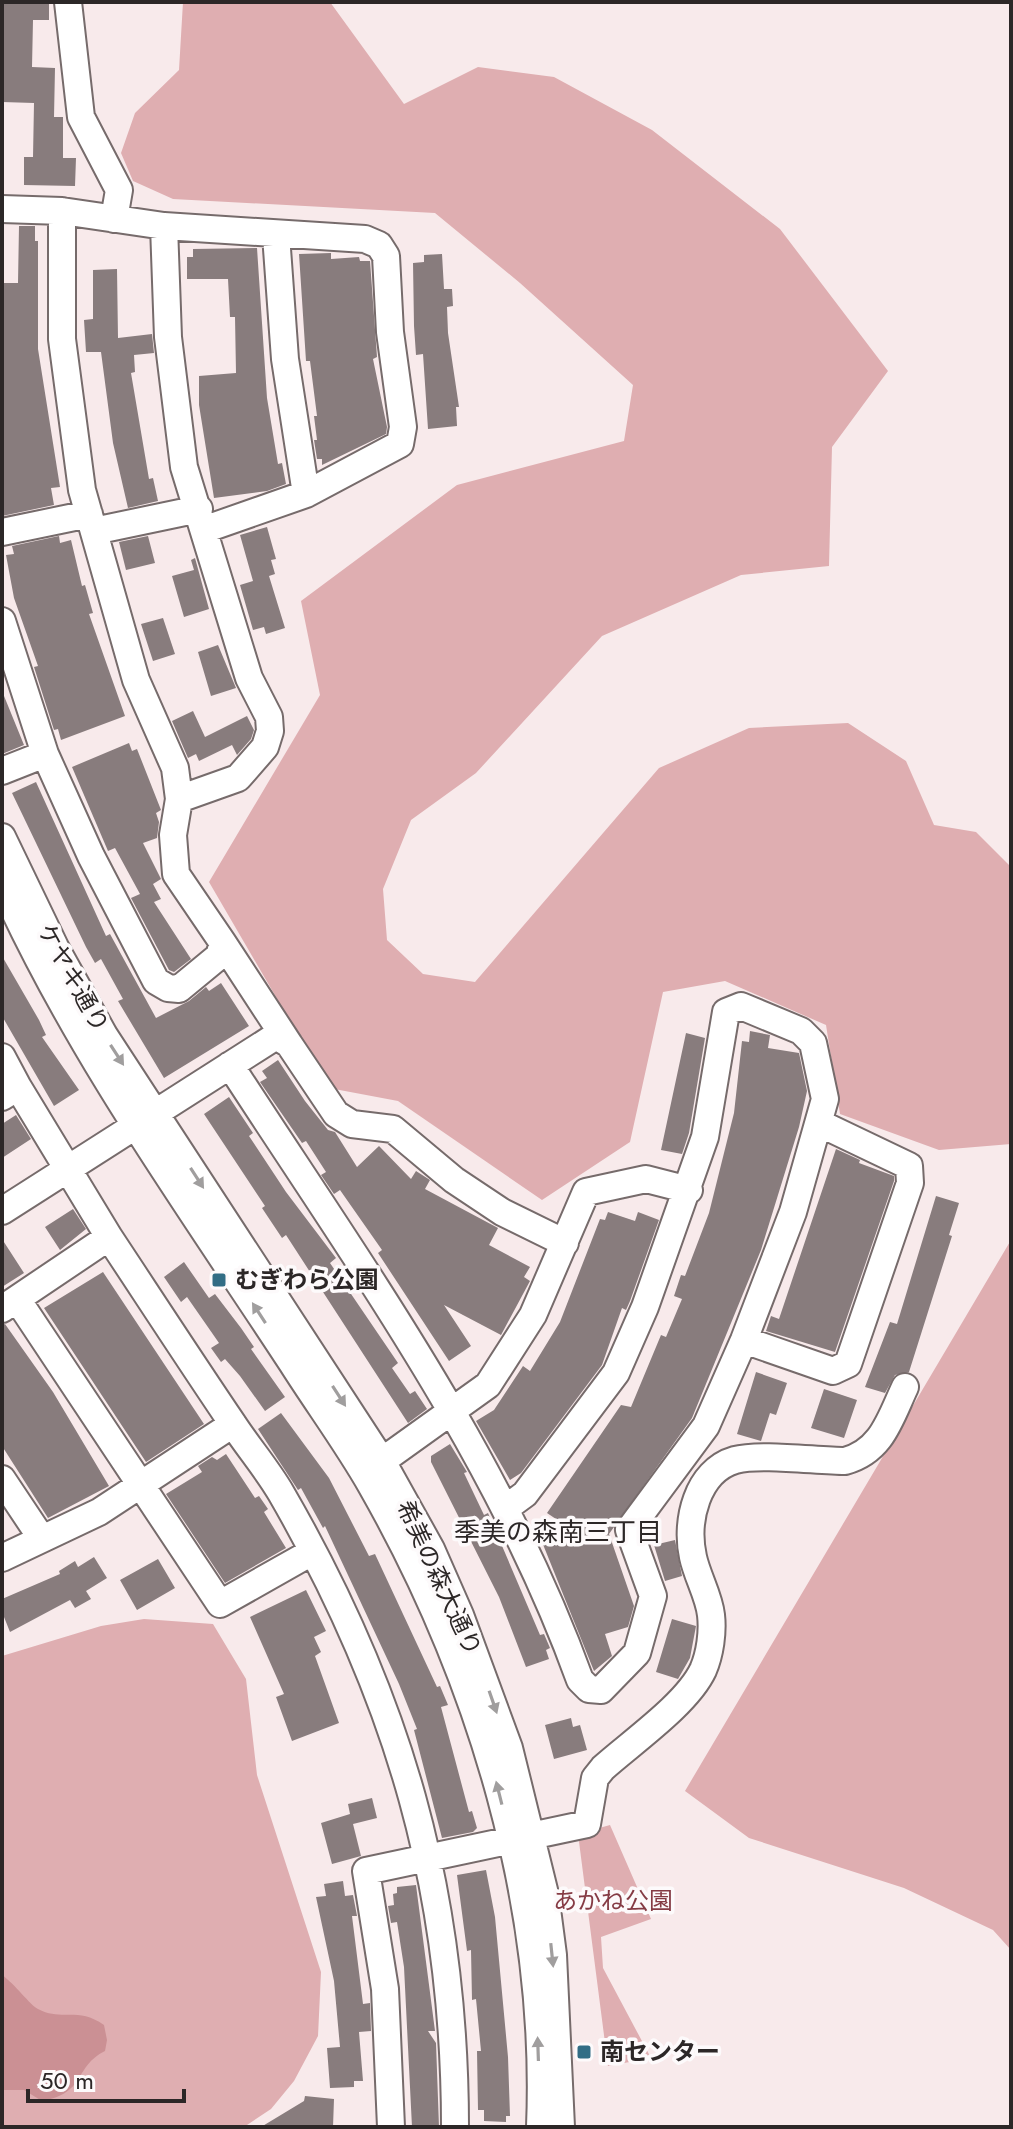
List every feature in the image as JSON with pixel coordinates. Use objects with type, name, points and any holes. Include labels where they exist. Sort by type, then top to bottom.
[{"type":"street","points":[[68,2],[81,117],[119,190],[114,219]]},
{"type":"street","points":[[2,209],[62,211],[164,226],[365,239],[379,245],[386,256],[390,332],[403,427],[400,444],[306,494],[202,519],[92,522],[2,532]]},
{"type":"street","points":[[62,211],[62,339],[82,490],[136,680],[175,768],[179,799],[173,835],[176,874],[336,1114],[352,1124],[393,1129],[454,1180],[502,1212],[565,1243]]},
{"type":"street","points":[[164,226],[168,337],[184,467],[249,678],[269,717],[270,731],[265,747],[238,778],[179,799]]},
{"type":"street","points":[[276,235],[285,359],[306,494]]},
{"type":"street","points":[[2,621],[45,754],[91,856],[156,981],[168,988],[179,989],[219,956],[223,943]]},
{"type":"street","points":[[2,771],[45,754]]},
{"type":"street","name":"ケヤキ通り","points":[[2,837],[55,947],[104,1035],[145,1119]]},
{"type":"street","name":"ケヤキ通り","points":[[2,884],[41,968],[84,1044],[145,1119]]},
{"type":"street","points":[[230,1065],[455,1412],[506,1508],[554,1609],[580,1680],[589,1689],[601,1690],[637,1653],[653,1596],[629,1530],[706,1426],[744,1340],[793,1212],[825,1099],[813,1043],[801,1031],[741,1006],[726,1012],[705,1137],[689,1190],[645,1307],[616,1373],[525,1494],[506,1508]]},
{"type":"street","points":[[2,1211],[276,1036],[289,1044]]},
{"type":"street","points":[[2,1057],[10,1092],[67,1169],[280,1492],[361,1648],[410,1783],[429,1857],[451,1992],[455,2127]]},
{"type":"street","name":"希美の森大通り","points":[[145,1119],[382,1461],[431,1549],[472,1643],[509,1748],[522,1838],[537,2005],[540,2127]]},
{"type":"street","name":"希美の森大通り","points":[[145,1119],[370,1483],[416,1568],[458,1666],[522,1838],[553,1955],[561,2127]]},
{"type":"street","points":[[744,1340],[833,1371],[848,1364],[910,1183],[909,1166],[819,1123]]},
{"type":"street","points":[[382,1461],[455,1412],[488,1385],[533,1315],[586,1192],[646,1179],[689,1190]]},
{"type":"street","points":[[109,1237],[9,1304],[220,1604],[312,1552]]},
{"type":"street","points":[[391,2127],[385,1989],[366,1871],[587,1824],[595,1778],[689,1691],[703,1670],[710,1643],[711,1615],[692,1554],[690,1519],[700,1490],[717,1467],[739,1459],[845,1461],[862,1457],[881,1439],[905,1387]]},
{"type":"street","points":[[2,1558],[99,1512],[233,1424]]},
{"type":"street","points":[[2,1479],[42,1539]]},
{"type":"green space","points":[[183,2],[330,2],[404,104],[478,67],[554,77],[652,130],[780,229],[888,371],[832,447],[829,566],[741,575],[602,636],[476,773],[411,820],[383,889],[387,940],[423,974],[475,982],[659,768],[749,728],[848,723],[906,761],[934,825],[976,832],[1011,867],[1011,1144],[939,1150],[840,1114],[826,1025],[725,981],[663,992],[630,1142],[542,1200],[398,1101],[329,1088],[209,882],[320,695],[301,601],[457,485],[624,441],[633,385],[520,283],[435,213],[173,199],[133,181],[121,153],[135,113],[179,70]]},
{"type":"green space","points":[[1011,1240],[1011,1950],[993,1930],[904,1888],[749,1838],[685,1791]]},
{"type":"green space","points":[[144,1619],[213,1624],[246,1679],[257,1775],[321,1972],[318,2036],[294,2081],[271,2109],[244,2127],[2,2127],[2,1656],[101,1626]]},
{"type":"green space","name":"あかね公園","points":[[610,1825],[651,1919],[601,1937],[603,1968],[651,2058],[608,2066],[578,1834]]},
{"type":"shaded area","points":[[2,1975],[38,2009],[47,2013],[86,2016],[104,2025],[107,2040],[105,2051],[88,2064],[73,2086],[56,2097],[42,2101],[24,2090],[2,2090]]},
{"type":"building","points":[[2,2],[49,2],[49,20],[33,20],[32,67],[55,68],[54,117],[63,117],[63,158],[76,158],[75,186],[24,185],[24,157],[33,157],[34,103],[2,102]]},
{"type":"building","points":[[19,226],[35,226],[35,241],[38,241],[38,349],[60,487],[51,488],[54,505],[2,516],[2,283],[18,283]]},
{"type":"building","points":[[257,248],[267,398],[278,464],[282,463],[286,484],[267,491],[214,498],[199,405],[199,376],[236,373],[235,317],[230,317],[228,279],[187,279],[187,257],[193,257],[193,249]]},
{"type":"building","points":[[331,253],[331,259],[359,257],[360,261],[370,261],[377,357],[373,359],[387,427],[386,434],[322,465],[322,459],[317,459],[314,440],[317,440],[314,416],[317,416],[310,361],[306,361],[299,254]]},
{"type":"building","points":[[442,254],[444,289],[452,289],[453,306],[447,307],[448,333],[459,407],[456,407],[457,426],[428,429],[423,354],[416,355],[413,263],[424,262],[424,255]]},
{"type":"building","points":[[117,269],[118,338],[152,334],[154,353],[134,355],[135,372],[131,373],[149,479],[153,478],[158,501],[128,508],[113,443],[101,352],[86,352],[84,320],[93,319],[93,270]]},
{"type":"building","points":[[267,527],[276,559],[271,560],[275,574],[269,576],[285,628],[266,634],[264,627],[253,630],[240,585],[253,581],[240,535]]},
{"type":"building","points":[[59,536],[60,543],[71,540],[82,586],[85,585],[93,613],[89,614],[125,716],[61,740],[58,729],[54,730],[34,667],[38,666],[14,598],[6,555],[14,554],[12,546]]},
{"type":"building","points":[[148,536],[155,563],[126,570],[119,542]]},
{"type":"building","points":[[195,558],[209,609],[184,617],[172,576],[194,570],[191,560]]},
{"type":"building","points":[[163,618],[175,654],[153,661],[141,624]]},
{"type":"building","points":[[218,645],[236,688],[211,696],[198,652]]},
{"type":"building","points":[[2,691],[24,745],[2,754]]},
{"type":"building","points":[[193,711],[205,737],[247,716],[254,730],[251,739],[237,755],[232,745],[199,761],[196,754],[188,758],[172,721]]},
{"type":"building","points":[[129,743],[132,751],[137,749],[161,810],[156,813],[159,822],[157,838],[143,843],[161,879],[153,884],[161,899],[154,902],[191,959],[174,972],[169,970],[131,898],[140,894],[115,848],[108,851],[72,767]]},
{"type":"building","points":[[36,782],[106,936],[110,934],[156,1018],[189,1001],[206,987],[209,991],[221,983],[249,1026],[164,1078],[118,1001],[123,999],[101,959],[95,963],[86,947],[12,793]]},
{"type":"building","points":[[2,956],[39,1020],[46,1035],[42,1037],[79,1090],[54,1106],[2,1016]]},
{"type":"building","points":[[750,1031],[770,1035],[768,1048],[799,1053],[807,1091],[799,1127],[761,1250],[692,1418],[609,1534],[634,1606],[628,1627],[605,1634],[612,1656],[594,1671],[540,1537],[565,1525],[547,1513],[621,1405],[631,1407],[661,1335],[666,1337],[682,1299],[674,1296],[709,1213],[734,1113],[742,1041],[749,1042]]},
{"type":"building","points":[[686,1033],[705,1038],[689,1133],[682,1154],[661,1150]]},
{"type":"building","points":[[278,1060],[305,1101],[328,1130],[335,1132],[357,1167],[379,1146],[411,1179],[416,1171],[430,1180],[425,1189],[498,1228],[489,1245],[530,1267],[524,1277],[530,1281],[501,1335],[444,1305],[471,1346],[449,1361],[378,1253],[382,1250],[340,1190],[334,1194],[321,1175],[326,1172],[306,1141],[302,1143],[260,1082],[267,1078],[262,1071]]},
{"type":"building","points":[[229,1097],[253,1133],[249,1136],[286,1192],[336,1258],[330,1263],[398,1363],[392,1368],[410,1394],[415,1391],[427,1409],[408,1423],[286,1235],[282,1238],[262,1208],[265,1206],[204,1114]]},
{"type":"building","points":[[16,1115],[31,1139],[2,1158],[2,1124]]},
{"type":"building","points":[[836,1149],[860,1160],[859,1163],[894,1176],[894,1181],[835,1352],[766,1331],[771,1316],[779,1319]]},
{"type":"building","points":[[936,1196],[959,1203],[949,1235],[952,1236],[909,1372],[895,1375],[885,1393],[865,1387],[890,1322],[897,1324]]},
{"type":"building","points":[[73,1209],[86,1229],[60,1250],[45,1227]]},
{"type":"building","points":[[608,1212],[635,1221],[638,1212],[659,1220],[630,1301],[626,1310],[622,1308],[602,1365],[521,1473],[510,1480],[476,1421],[494,1410],[523,1366],[530,1371],[560,1322],[600,1219],[605,1220]]},
{"type":"building","points":[[2,1239],[24,1273],[2,1287]]},
{"type":"building","points":[[184,1262],[209,1298],[215,1294],[241,1328],[254,1347],[251,1349],[285,1397],[265,1411],[240,1376],[225,1359],[221,1362],[211,1348],[219,1343],[187,1297],[181,1302],[164,1277]]},
{"type":"building","points":[[103,1272],[204,1424],[146,1462],[44,1308]]},
{"type":"building","points":[[5,1324],[53,1392],[109,1486],[48,1518],[2,1446],[2,1325]]},
{"type":"building","points":[[756,1372],[787,1383],[776,1415],[770,1413],[761,1441],[737,1434]]},
{"type":"building","points":[[824,1389],[857,1400],[844,1438],[811,1428]]},
{"type":"building","points":[[281,1413],[329,1478],[369,1556],[375,1554],[437,1687],[440,1686],[448,1705],[441,1707],[469,1812],[472,1811],[477,1828],[473,1832],[442,1838],[414,1730],[417,1729],[399,1684],[325,1526],[323,1528],[301,1488],[298,1490],[258,1429]]},
{"type":"building","points":[[450,1444],[467,1472],[464,1473],[484,1515],[488,1513],[540,1635],[544,1634],[550,1648],[546,1650],[549,1659],[526,1667],[499,1597],[431,1462],[431,1456]]},
{"type":"building","points":[[226,1454],[255,1498],[259,1496],[268,1509],[264,1512],[286,1548],[225,1583],[166,1494],[202,1472],[198,1466],[212,1457],[217,1460]]},
{"type":"building","points":[[675,1540],[682,1576],[665,1581],[654,1545]]},
{"type":"building","points":[[94,1557],[107,1578],[86,1591],[91,1599],[75,1608],[70,1600],[10,1632],[2,1612],[2,1599],[60,1574],[59,1571],[75,1561],[78,1567]]},
{"type":"building","points":[[158,1559],[175,1588],[137,1610],[120,1580]]},
{"type":"building","points":[[306,1590],[326,1631],[314,1637],[321,1652],[315,1656],[339,1723],[292,1741],[276,1697],[284,1694],[250,1617]]},
{"type":"building","points":[[672,1619],[696,1626],[690,1658],[678,1679],[656,1672]]},
{"type":"building","points":[[571,1718],[573,1727],[580,1725],[587,1750],[554,1759],[545,1725]]},
{"type":"building","points":[[372,1798],[377,1818],[353,1824],[361,1856],[332,1864],[321,1823],[350,1814],[348,1804]]},
{"type":"building","points":[[486,1870],[495,1917],[508,2057],[510,2116],[506,2116],[506,2122],[484,2121],[484,2110],[478,2110],[477,2051],[481,2051],[476,1999],[472,2000],[471,1950],[467,1951],[457,1875]]},
{"type":"building","points":[[343,1881],[345,1896],[353,1895],[357,1916],[352,1916],[363,2004],[370,2003],[371,2031],[359,2032],[363,2081],[354,2081],[354,2087],[330,2088],[327,2048],[340,2047],[334,1981],[316,1897],[326,1896],[324,1884]]},
{"type":"building","points":[[416,1885],[435,2031],[428,2031],[436,2043],[439,2127],[412,2127],[404,1967],[397,1922],[391,1923],[388,1906],[394,1905],[393,1894],[397,1893],[397,1887]]},
{"type":"building","points":[[305,2096],[334,2099],[333,2127],[261,2127],[304,2101]]},
{"type":"place","name":"むぎわら公園","points":[[219,1280]]},
{"type":"place","name":"南センター","points":[[584,2052]]},
{"type":"district","name":"季美の森南三丁目","points":[[558,1532]]}]
